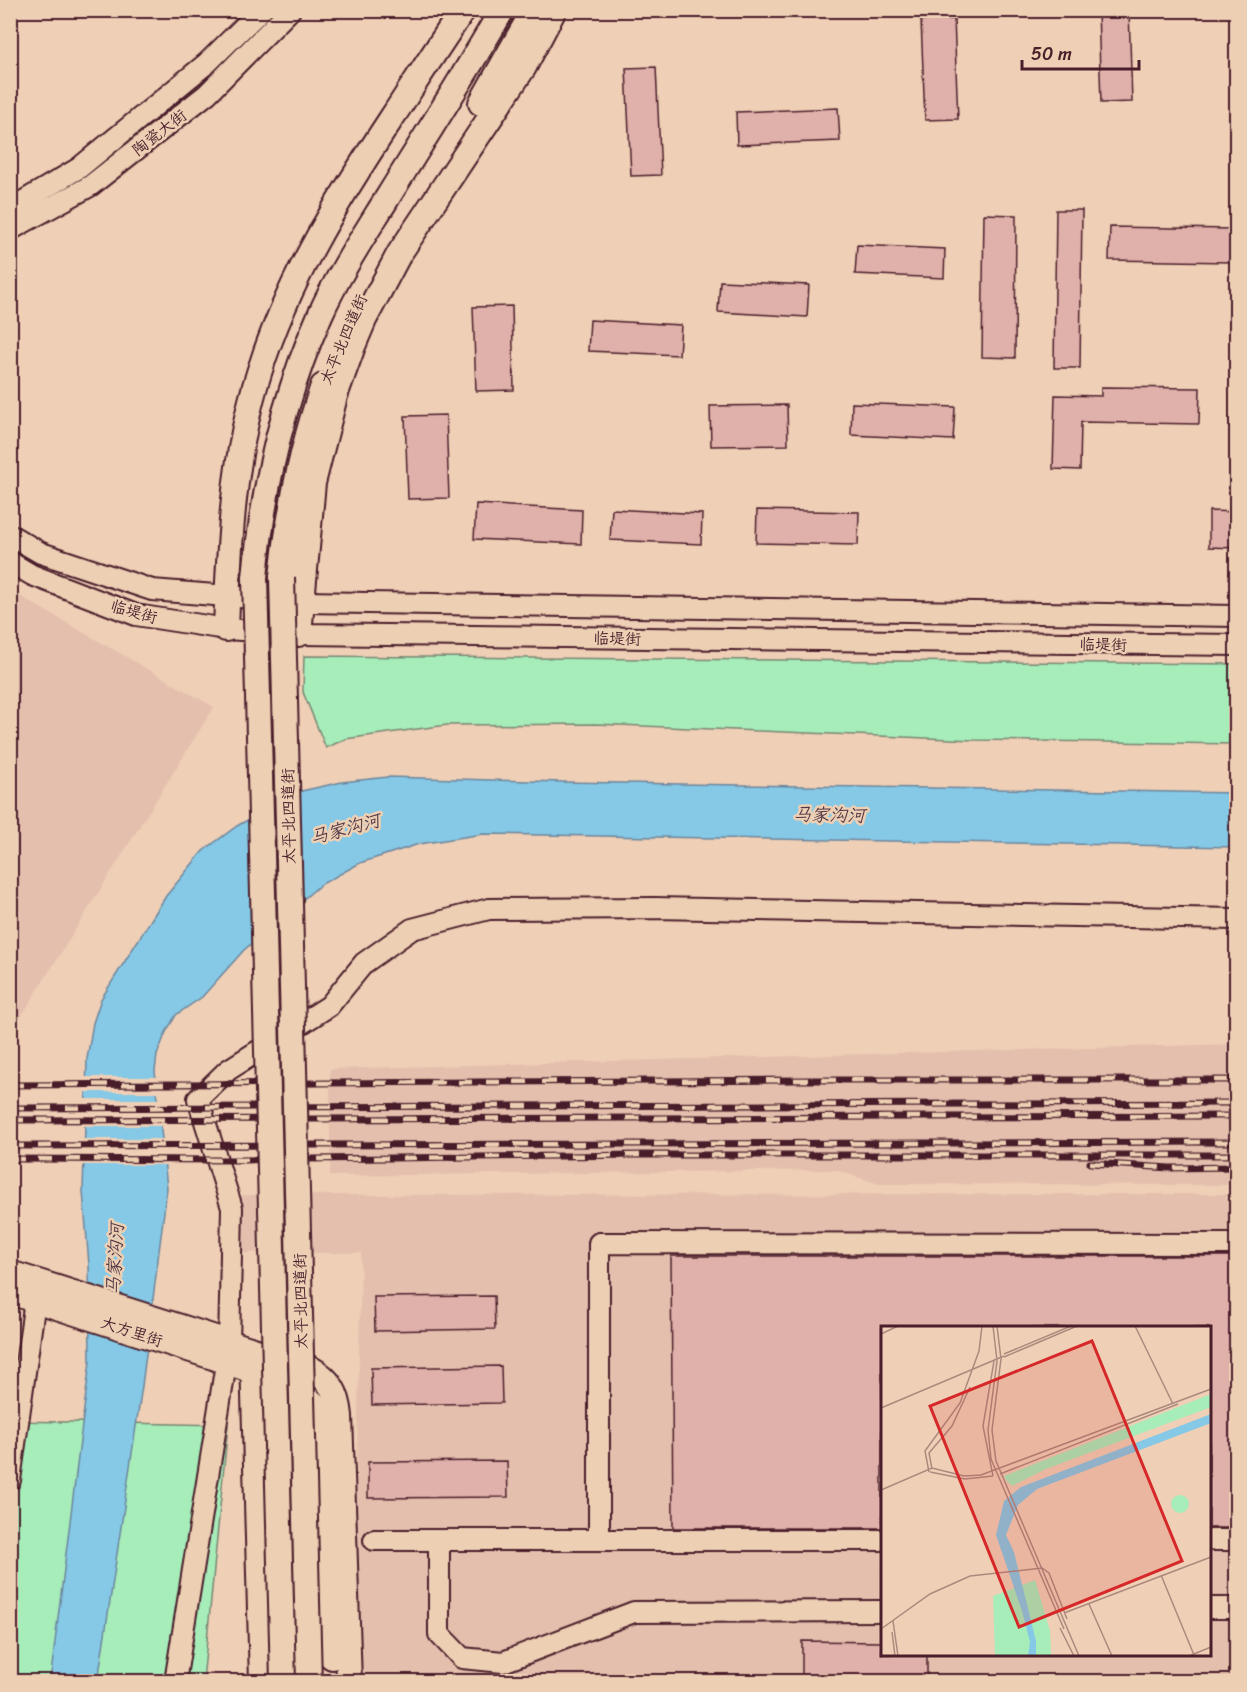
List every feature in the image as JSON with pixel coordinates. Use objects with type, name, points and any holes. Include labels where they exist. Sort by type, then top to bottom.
[{"type":"main road","points":[[226,629],[232,527],[247,423],[258,373],[297,274],[344,191],[463,10]]},
{"type":"main road","name":"太平北四道街","points":[[283,1682],[255,578],[258,545],[268,473],[288,396],[321,313],[346,266],[502,10]]},
{"type":"main road","name":"太平北四道街","points":[[309,1682],[282,577],[286,540],[305,441],[333,357],[348,323],[363,291],[493,85],[534,10]]},
{"type":"main road","name":"太平北四道街","points":[[299,634],[313,483],[335,396],[352,346],[399,255],[524,67],[554,10]]},
{"type":"main road","name":"大方里街","points":[[10,1273],[37,1292]]},
{"type":"main road","name":"大方里街","points":[[10,1292],[37,1292],[253,1360]]},
{"type":"main road","points":[[253,1360],[262,1682]]},
{"type":"main road","points":[[253,1360],[292,1385],[313,1403],[319,1416],[333,1682]]},
{"type":"main road","points":[[253,1360],[316,1371],[331,1384],[339,1403],[349,1682]]},
{"type":"street","name":"陶瓷大街","points":[[10,209],[79,168],[207,63],[261,10]]},
{"type":"street","name":"陶瓷大街","points":[[10,230],[90,186],[207,94],[290,10]]},
{"type":"street","name":"临堤街","points":[[10,534],[41,552],[153,590],[302,602],[1236,616]]},
{"type":"street","name":"临堤街","points":[[10,562],[32,575],[136,615],[226,629],[299,634],[1236,645]]},
{"type":"street","points":[[175,1682],[228,1352],[232,1208],[198,1099],[228,1070],[329,1006],[364,963],[412,929],[489,909],[655,908],[1236,919]]},
{"type":"street","points":[[599,1540],[599,1243],[1236,1244]]},
{"type":"street","points":[[10,1480],[37,1292]]},
{"type":"street","points":[[374,1540],[881,1540]]},
{"type":"street","points":[[439,1540],[439,1634],[462,1658],[502,1662],[634,1612],[881,1611]]},
{"type":"street","points":[[1211,1540],[1236,1540]]},
{"type":"street","points":[[1211,1608],[1236,1608]]},
{"type":"shaded area","points":[[11,591],[214,707],[11,1033]]},
{"type":"shaded area","points":[[1236,1044],[1236,1185],[879,1184],[835,1170],[330,1176],[330,1069]]},
{"type":"shaded area","points":[[1236,1194],[1236,1681],[443,1682],[353,1679],[361,1253],[242,1253],[236,1195]]},
{"type":"green space","points":[[304,656],[1236,664],[1236,744],[974,740],[596,724],[447,725],[345,739],[326,748],[303,692]]},
{"type":"green space","points":[[11,1421],[228,1425],[203,1681],[11,1682]]},
{"type":"water","name":"马家沟河","points":[[388,777],[1236,793],[1236,847],[483,834],[419,844],[360,863],[320,885],[244,950],[202,997],[176,1015],[157,1055],[155,1071],[167,1188],[142,1386],[98,1681],[50,1682],[90,1361],[89,1265],[83,1191],[87,1059],[93,1023],[101,999],[166,896],[203,851],[237,826],[297,792],[342,782]]},
{"type":"pier","points":[[83,1077],[159,1077],[160,1092],[83,1092]]},
{"type":"pier","points":[[83,1099],[161,1099],[163,1126],[82,1126]]},
{"type":"pier","points":[[82,1139],[165,1139],[167,1165],[81,1165]]},
{"type":"building","points":[[1098,10],[1129,10],[1132,102],[1101,103]]},
{"type":"building","points":[[954,19],[958,119],[925,120],[921,20]]},
{"type":"building","points":[[656,67],[661,175],[631,176],[626,68]]},
{"type":"building","points":[[838,108],[840,141],[737,145],[736,112]]},
{"type":"building","points":[[1056,210],[1082,210],[1080,368],[1054,368]]},
{"type":"building","points":[[984,214],[1016,215],[1015,358],[982,357]]},
{"type":"building","points":[[1110,227],[1231,229],[1231,262],[1109,260]]},
{"type":"building","points":[[857,245],[945,249],[944,278],[855,274]]},
{"type":"building","points":[[720,281],[809,285],[807,317],[718,312]]},
{"type":"building","points":[[512,306],[514,390],[476,391],[473,307]]},
{"type":"building","points":[[590,320],[681,325],[679,355],[588,351]]},
{"type":"building","points":[[1101,387],[1200,388],[1199,424],[1081,422],[1080,470],[1053,469],[1055,395],[1101,396]]},
{"type":"building","points":[[852,403],[955,407],[953,440],[851,435]]},
{"type":"building","points":[[787,405],[788,445],[711,446],[710,406]]},
{"type":"building","points":[[446,415],[449,498],[408,499],[405,416]]},
{"type":"building","points":[[476,504],[582,510],[581,544],[474,539]]},
{"type":"building","points":[[612,509],[702,514],[701,544],[610,540]]},
{"type":"building","points":[[757,510],[859,512],[858,545],[756,543]]},
{"type":"building","points":[[1209,511],[1236,512],[1236,548],[1209,547]]},
{"type":"building","points":[[671,1256],[1236,1256],[1236,1528],[1211,1528],[1211,1326],[881,1326],[881,1528],[673,1528]]},
{"type":"building","points":[[494,1296],[495,1329],[375,1331],[374,1297]]},
{"type":"building","points":[[501,1366],[502,1403],[372,1405],[371,1368]]},
{"type":"building","points":[[507,1461],[508,1497],[368,1498],[368,1462]]},
{"type":"building","points":[[802,1641],[881,1642],[881,1656],[927,1656],[927,1682],[802,1682]]},
{"type":"railway","points":[[10,1085],[1236,1080]]},
{"type":"railway","points":[[10,1108],[1236,1103]]},
{"type":"railway","points":[[10,1120],[1236,1116]]},
{"type":"railway","points":[[10,1146],[1236,1142]]},
{"type":"railway","points":[[10,1159],[235,1160],[640,1155],[1236,1155]]},
{"type":"railway","points":[[1090,1163],[1170,1168],[1236,1167]]}]
